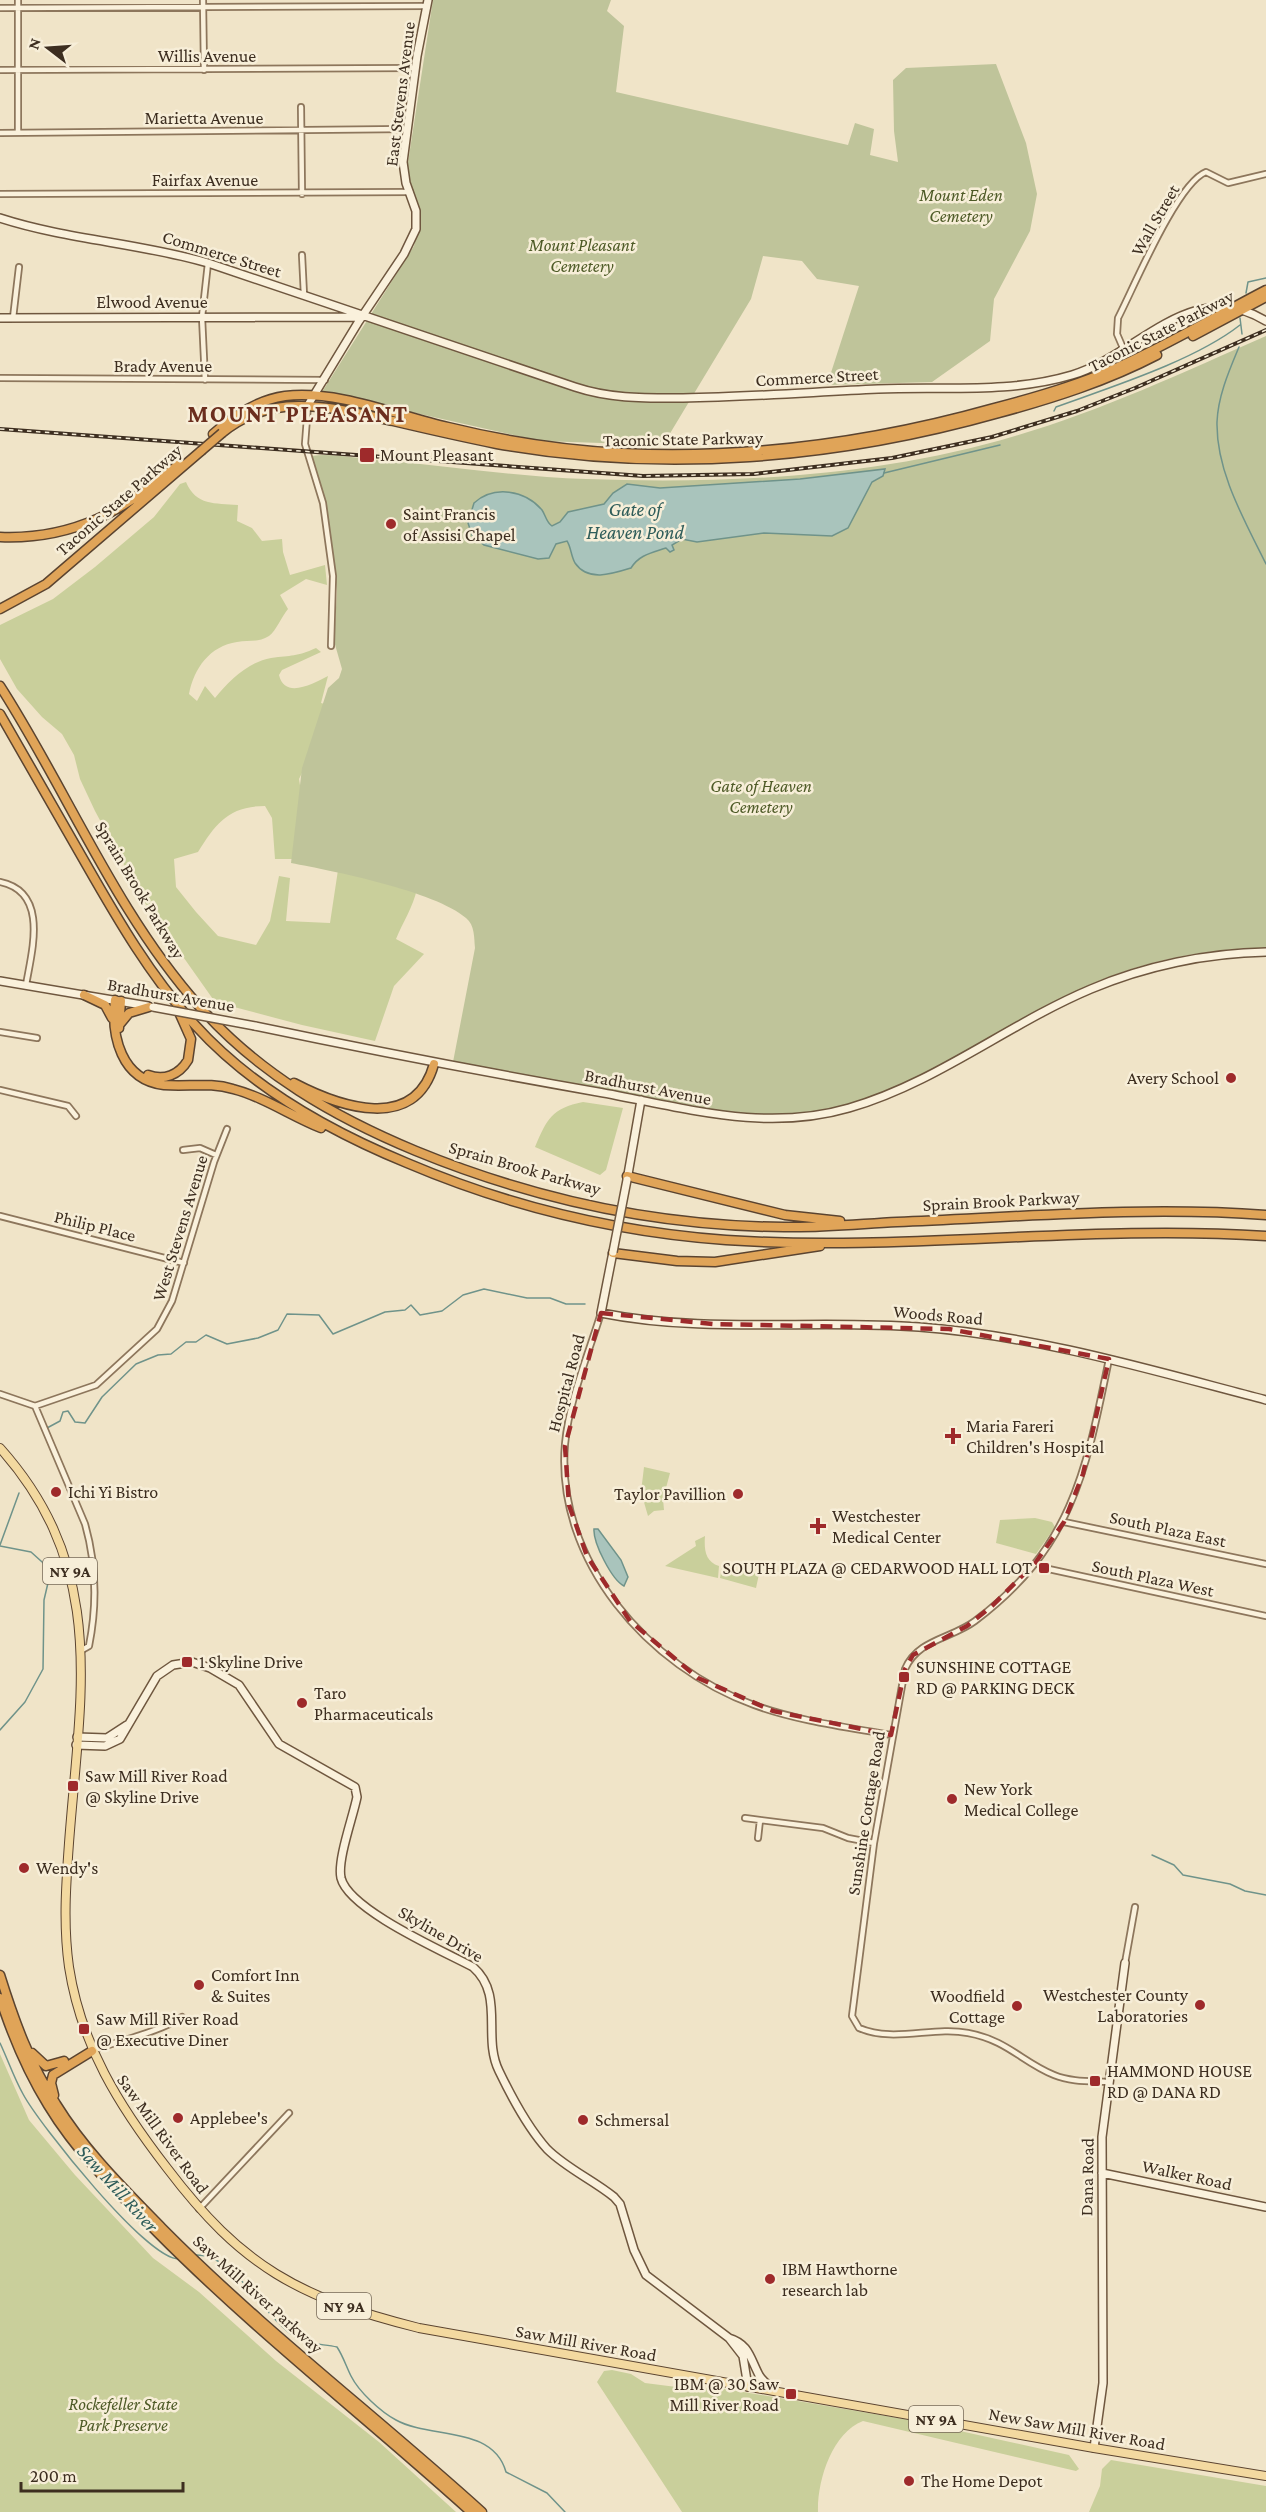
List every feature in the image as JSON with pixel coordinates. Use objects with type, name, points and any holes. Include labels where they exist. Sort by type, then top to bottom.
[{"type":"highway","name":"Taconic State Parkway","points":[[218,433],[261,411],[285,406],[308,405],[493,443],[601,457],[700,459],[818,451],[915,435],[1068,393],[1142,363],[1266,290]]},
{"type":"highway","name":"Taconic State Parkway","points":[[0,609],[29,595],[53,578],[242,411],[264,401],[289,396],[315,396],[486,435],[584,450],[682,454],[800,447],[916,428],[1050,393],[1124,365],[1266,297]]},
{"type":"highway","name":"Taconic State Parkway","points":[[0,537],[53,533],[100,519],[142,495],[198,451]]},
{"type":"highway","name":"Sprain Brook Parkway","points":[[0,686],[131,912],[163,961],[213,1022],[264,1068],[321,1105],[389,1140],[471,1172],[554,1197],[629,1213],[725,1225],[801,1227],[1138,1212],[1266,1215]]},
{"type":"highway","name":"Sprain Brook Parkway","points":[[0,714],[119,922],[171,997],[213,1044],[258,1082],[305,1113],[350,1138],[461,1185],[534,1208],[591,1221],[657,1233],[725,1240],[848,1241],[1166,1233],[1266,1236]]},
{"type":"highway","points":[[84,995],[107,1007],[125,1051],[141,1071],[156,1077],[176,1073],[188,1060],[191,1044],[188,1030],[171,997]]},
{"type":"highway","points":[[118,1001],[116,1042],[123,1058],[146,1079],[165,1085],[213,1085],[238,1090],[350,1138]]},
{"type":"highway","points":[[116,1027],[127,1014],[151,1007]]},
{"type":"highway","points":[[264,1068],[330,1100],[351,1106],[382,1108],[404,1104],[417,1095],[427,1084],[434,1064]]},
{"type":"highway","points":[[627,1178],[794,1217],[867,1224]]},
{"type":"highway","points":[[613,1253],[676,1262],[715,1263],[848,1241]]},
{"type":"highway","name":"Saw Mill River Parkway","points":[[0,1975],[19,2032],[44,2085],[65,2119],[102,2165],[190,2261],[295,2361],[471,2512]]},
{"type":"highway","name":"Saw Mill River Parkway","points":[[0,1998],[29,2071],[59,2122],[96,2169],[183,2253]]},
{"type":"highway","points":[[19,2032],[38,2061],[46,2066],[54,2066],[79,2054],[92,2051]]},
{"type":"highway","points":[[65,2119],[52,2090],[52,2077],[92,2051]]},
{"type":"highway","name":"Saw Mill River Parkway","points":[[190,2261],[482,2512]]},
{"type":"main road","name":"Saw Mill River Road","points":[[0,1448],[33,1491],[62,1550],[77,1602],[82,1650],[65,1926],[74,1995],[92,2051],[123,2109],[199,2209],[234,2245],[265,2268],[299,2288],[354,2309],[458,2336],[777,2392]]},
{"type":"main road","name":"New Saw Mill River Road","points":[[777,2392],[1266,2476]]},
{"type":"street","points":[[18,0],[18,133]]},
{"type":"street","points":[[203,0],[204,70]]},
{"type":"street","points":[[0,8],[203,8],[427,3]]},
{"type":"street","name":"East Stevens Avenue","points":[[308,405],[363,314],[411,241],[416,229],[416,211],[403,162],[415,68],[427,3]]},
{"type":"street","name":"Willis Avenue","points":[[0,70],[415,68]]},
{"type":"street","points":[[301,107],[302,194]]},
{"type":"street","name":"Marietta Avenue","points":[[0,133],[407,129]]},
{"type":"street","name":"Wall Street","points":[[1123,348],[1117,334],[1118,318],[1162,229],[1192,184],[1206,172],[1228,183],[1266,174]]},
{"type":"street","name":"Fairfax Avenue","points":[[0,194],[410,192]]},
{"type":"street","name":"Commerce Street","points":[[0,218],[39,231],[170,252],[208,262],[575,387],[626,398],[726,397],[896,388],[994,388],[1073,374],[1095,365],[1191,311],[1208,308],[1235,310],[1266,321]]},
{"type":"street","points":[[302,255],[304,295]]},
{"type":"street","points":[[205,380],[202,317],[208,262]]},
{"type":"street","points":[[13,318],[19,267]]},
{"type":"street","name":"Commerce Street","points":[[304,317],[356,317],[363,314]]},
{"type":"street","name":"Elwood Avenue","points":[[0,318],[304,317]]},
{"type":"street","name":"Brady Avenue","points":[[0,378],[325,380]]},
{"type":"street","points":[[308,405],[304,436],[324,504],[333,576],[331,646]]},
{"type":"street","points":[[0,882],[20,891],[33,913],[35,924],[26,985]]},
{"type":"street","name":"Bradhurst Avenue","points":[[0,981],[255,1026],[434,1064],[723,1116],[759,1120],[832,1113],[871,1100],[958,1061],[1073,998],[1109,982],[1194,959],[1266,952]]},
{"type":"street","points":[[0,1032],[37,1038]]},
{"type":"street","points":[[0,1090],[68,1106],[76,1116]]},
{"type":"street","name":"Hospital Road","points":[[641,1100],[601,1313],[569,1423],[565,1481],[568,1506],[577,1531],[600,1581],[615,1603],[643,1634],[677,1664],[737,1698],[794,1717],[891,1735]]},
{"type":"street","name":"West Stevens Avenue","points":[[35,1406],[96,1385],[157,1329],[168,1311],[216,1155],[227,1129]]},
{"type":"street","points":[[183,1150],[200,1148],[216,1155]]},
{"type":"street","name":"Philip Place","points":[[0,1216],[184,1263]]},
{"type":"street","name":"Woods Road","points":[[601,1313],[640,1320],[683,1323],[884,1325],[949,1329],[1040,1343],[1266,1400]]},
{"type":"street","name":"Sunshine Cottage Road","points":[[1108,2082],[1062,2078],[1040,2068],[1001,2043],[966,2032],[888,2034],[859,2028],[852,2016],[852,2008],[891,1735],[903,1677],[910,1659],[925,1645],[959,1631],[992,1606],[1036,1562],[1064,1522],[1083,1474],[1109,1359]]},
{"type":"street","points":[[0,1394],[35,1406],[85,1524],[91,1544],[94,1581],[88,1646],[82,1650]]},
{"type":"street","name":"South Plaza East","points":[[1064,1522],[1266,1564]]},
{"type":"street","name":"South Plaza West","points":[[1036,1562],[1044,1568],[1266,1616]]},
{"type":"street","name":"Skyline Drive","points":[[77,1741],[107,1738],[127,1725],[160,1673],[178,1664],[196,1663],[239,1684],[279,1744],[355,1787],[357,1797],[341,1869],[346,1890],[370,1911],[473,1967],[482,1976],[491,1997],[496,2063],[534,2132],[547,2149],[594,2181],[620,2204],[634,2250],[646,2275],[729,2338],[743,2356],[748,2387]]},
{"type":"street","points":[[745,1818],[824,1828],[848,1838],[874,1843]]},
{"type":"street","points":[[758,1838],[760,1820]]},
{"type":"street","name":"Dana Road","points":[[1094,2448],[1103,2383],[1102,2137],[1108,2082],[1135,1907]]},
{"type":"street","points":[[92,2051],[121,2039],[159,2030],[182,2017]]},
{"type":"street","points":[[199,2209],[289,2113]]},
{"type":"street","name":"Walker Road","points":[[1102,2173],[1266,2207]]},
{"type":"street","name":"Skyline Drive","points":[[729,2338],[740,2342],[749,2351],[760,2377],[777,2392]]},
{"type":"street","points":[[748,2387],[753,2381],[755,2366]]},
{"type":"highlighted area","points":[[601,1313],[713,1324],[949,1329],[1109,1359],[1083,1474],[1064,1522],[1036,1562],[992,1606],[967,1626],[913,1655],[905,1669],[891,1735],[773,1711],[698,1678],[630,1621],[587,1556],[569,1505],[565,1446]]},
{"type":"green space","name":"Mount Pleasant Cemetery","points":[[433,0],[611,0],[607,11],[624,26],[616,92],[848,145],[855,123],[874,129],[870,155],[898,162],[894,131],[893,80],[906,68],[996,64],[1026,143],[1037,194],[1030,231],[994,299],[990,341],[932,382],[827,385],[859,286],[817,279],[802,261],[763,256],[751,299],[663,445],[540,441],[322,392],[414,246],[420,218],[407,169]]},
{"type":"green space","name":"Gate of Heaven Cemetery","points":[[1266,336],[1266,948],[1198,953],[1131,969],[1057,1000],[933,1069],[869,1098],[812,1112],[745,1115],[453,1062],[475,948],[474,932],[469,921],[451,908],[408,891],[383,883],[291,863],[302,768],[328,688],[339,678],[342,669],[334,641],[337,591],[327,510],[312,456],[335,455],[586,479],[748,478],[856,469],[963,450],[1047,426],[1142,390]]},
{"type":"green space","points":[[186,482],[195,495],[207,502],[238,505],[237,521],[252,528],[262,541],[282,539],[283,552],[290,575],[325,565],[327,585],[306,579],[280,595],[288,609],[272,634],[261,640],[227,644],[211,653],[199,667],[189,694],[197,701],[205,686],[215,698],[233,679],[247,668],[263,660],[299,654],[316,648],[321,652],[282,670],[279,675],[282,683],[293,688],[300,688],[328,676],[321,703],[335,707],[299,779],[306,823],[304,859],[275,859],[272,818],[265,806],[242,809],[225,818],[198,852],[174,859],[176,887],[218,936],[256,945],[270,921],[279,876],[290,878],[286,921],[330,923],[338,870],[417,889],[396,939],[424,954],[394,986],[375,1041],[215,1002],[143,900],[95,811],[80,779],[74,755],[62,734],[42,717],[17,689],[0,659],[0,625],[53,599],[95,567],[154,517],[180,484]]},
{"type":"green space","points":[[583,1102],[623,1108],[606,1170],[600,1175],[535,1147],[547,1122],[557,1111]]},
{"type":"green space","points":[[644,1467],[670,1473],[663,1499],[664,1510],[654,1511],[648,1516],[641,1492]]},
{"type":"green space","points":[[1035,1518],[1052,1522],[1055,1527],[1036,1554],[996,1543],[1000,1520]]},
{"type":"green space","points":[[705,1536],[706,1554],[714,1564],[719,1566],[718,1578],[665,1566],[696,1546],[695,1541]]},
{"type":"green space","points":[[722,1567],[759,1574],[756,1588],[720,1578]]},
{"type":"green space","name":"Rockefeller State Park Preserve","points":[[0,2054],[29,2120],[75,2175],[153,2258],[199,2292],[276,2361],[379,2442],[456,2512],[0,2512]]},
{"type":"green space","points":[[612,2370],[631,2374],[645,2383],[692,2389],[714,2387],[910,2420],[1069,2455],[1079,2469],[1076,2471],[863,2421],[843,2436],[828,2459],[820,2486],[818,2512],[682,2512],[597,2382],[604,2371]]},
{"type":"green space","points":[[1111,2460],[1266,2486],[1266,2512],[1089,2512],[1100,2486],[1102,2469]]},
{"type":"water","name":"Gate of Heaven Pond","points":[[885,469],[883,476],[872,482],[848,528],[832,536],[764,533],[697,542],[682,539],[672,545],[674,550],[670,552],[666,548],[650,553],[638,560],[631,568],[601,575],[593,575],[580,569],[575,563],[567,541],[556,544],[549,558],[538,559],[484,545],[472,535],[468,523],[474,503],[482,497],[500,492],[518,494],[535,503],[552,526],[560,522],[568,512],[604,504],[613,493],[627,484],[660,488],[800,479]]},
{"type":"water","points":[[594,1529],[598,1529],[621,1560],[628,1577],[624,1586],[614,1577],[604,1560]]},
{"type":"waterway","points":[[1246,293],[1248,282],[1266,278]]},
{"type":"waterway","points":[[1240,318],[1242,334]]},
{"type":"waterway","points":[[1054,411],[1056,407],[1126,382],[1200,350],[1240,325]]},
{"type":"waterway","points":[[1239,347],[1219,403],[1218,441],[1221,459],[1233,496],[1266,564]]},
{"type":"waterway","points":[[884,473],[1000,445]]},
{"type":"waterway","points":[[47,1428],[60,1421],[63,1412],[68,1411],[75,1422],[85,1423],[102,1397],[136,1364],[158,1355],[171,1354],[186,1342],[196,1342],[206,1335],[227,1344],[258,1338],[278,1330],[287,1314],[319,1315],[333,1334],[385,1312],[405,1310],[411,1305],[420,1315],[442,1311],[463,1295],[484,1289],[527,1298],[550,1298],[566,1304],[585,1304]]},
{"type":"waterway","points":[[0,1545],[19,1493]]},
{"type":"waterway","name":"Saw Mill River","points":[[0,1546],[31,1552],[51,1570],[44,1600],[43,1669],[25,1702],[0,1730]]},
{"type":"waterway","points":[[1152,1855],[1174,1865],[1183,1875],[1230,1884],[1245,1891],[1266,1895]]},
{"type":"waterway","name":"Saw Mill River","points":[[0,2043],[23,2094],[71,2160],[143,2238],[164,2253],[179,2259]]},
{"type":"waterway","name":"Saw Mill River","points":[[196,2255],[210,2257],[224,2265],[236,2275],[272,2316],[297,2338],[337,2347],[351,2376],[377,2407],[410,2426],[474,2440],[488,2447],[499,2457],[506,2472],[547,2493],[565,2512]]},
{"type":"railway","points":[[0,429],[643,476],[754,474],[892,458],[992,437],[1077,411],[1266,330]]},
{"type":"place","name":"Mount Pleasant","points":[[367,455]]},
{"type":"place","name":"Saint Francis of Assisi Chapel","points":[[391,524]]},
{"type":"place","name":"Avery School","points":[[1231,1078]]},
{"type":"place","name":"Maria Fareri Children's Hospital","points":[[953,1436]]},
{"type":"place","name":"Ichi Yi Bistro","points":[[56,1492]]},
{"type":"place","name":"Taylor Pavillion","points":[[738,1494]]},
{"type":"place","name":"Westchester Medical Center","points":[[818,1526]]},
{"type":"place","name":"SOUTH PLAZA @ CEDARWOOD HALL LOT","points":[[1044,1568]]},
{"type":"place","name":"1 Skyline Drive","points":[[187,1662]]},
{"type":"place","name":"SUNSHINE COTTAGE RD @ PARKING DECK","points":[[904,1677]]},
{"type":"place","name":"Taro Pharmaceuticals","points":[[302,1703]]},
{"type":"place","name":"Saw Mill River Road @ Skyline Drive","points":[[73,1786]]},
{"type":"place","name":"New York Medical College","points":[[952,1799]]},
{"type":"place","name":"Wendy's","points":[[24,1868]]},
{"type":"place","name":"Comfort Inn & Suites","points":[[199,1985]]},
{"type":"place","name":"Westchester County Laboratories","points":[[1200,2005]]},
{"type":"place","name":"Woodfield Cottage","points":[[1017,2006]]},
{"type":"place","name":"Saw Mill River Road @ Executive Diner","points":[[84,2029]]},
{"type":"place","name":"HAMMOND HOUSE RD @ DANA RD","points":[[1095,2081]]},
{"type":"place","name":"Applebee's","points":[[178,2118]]},
{"type":"place","name":"Schmersal","points":[[583,2120]]},
{"type":"place","name":"IBM Hawthorne research lab","points":[[770,2279]]},
{"type":"place","name":"IBM @ 30 Saw Mill River Road","points":[[791,2394]]},
{"type":"place","name":"The Home Depot","points":[[909,2481]]},
{"type":"district","name":"MOUNT PLEASANT","points":[[298,413]]},
{"type":"park label","name":"Mount Eden Cemetery","points":[[961,205]]}]
